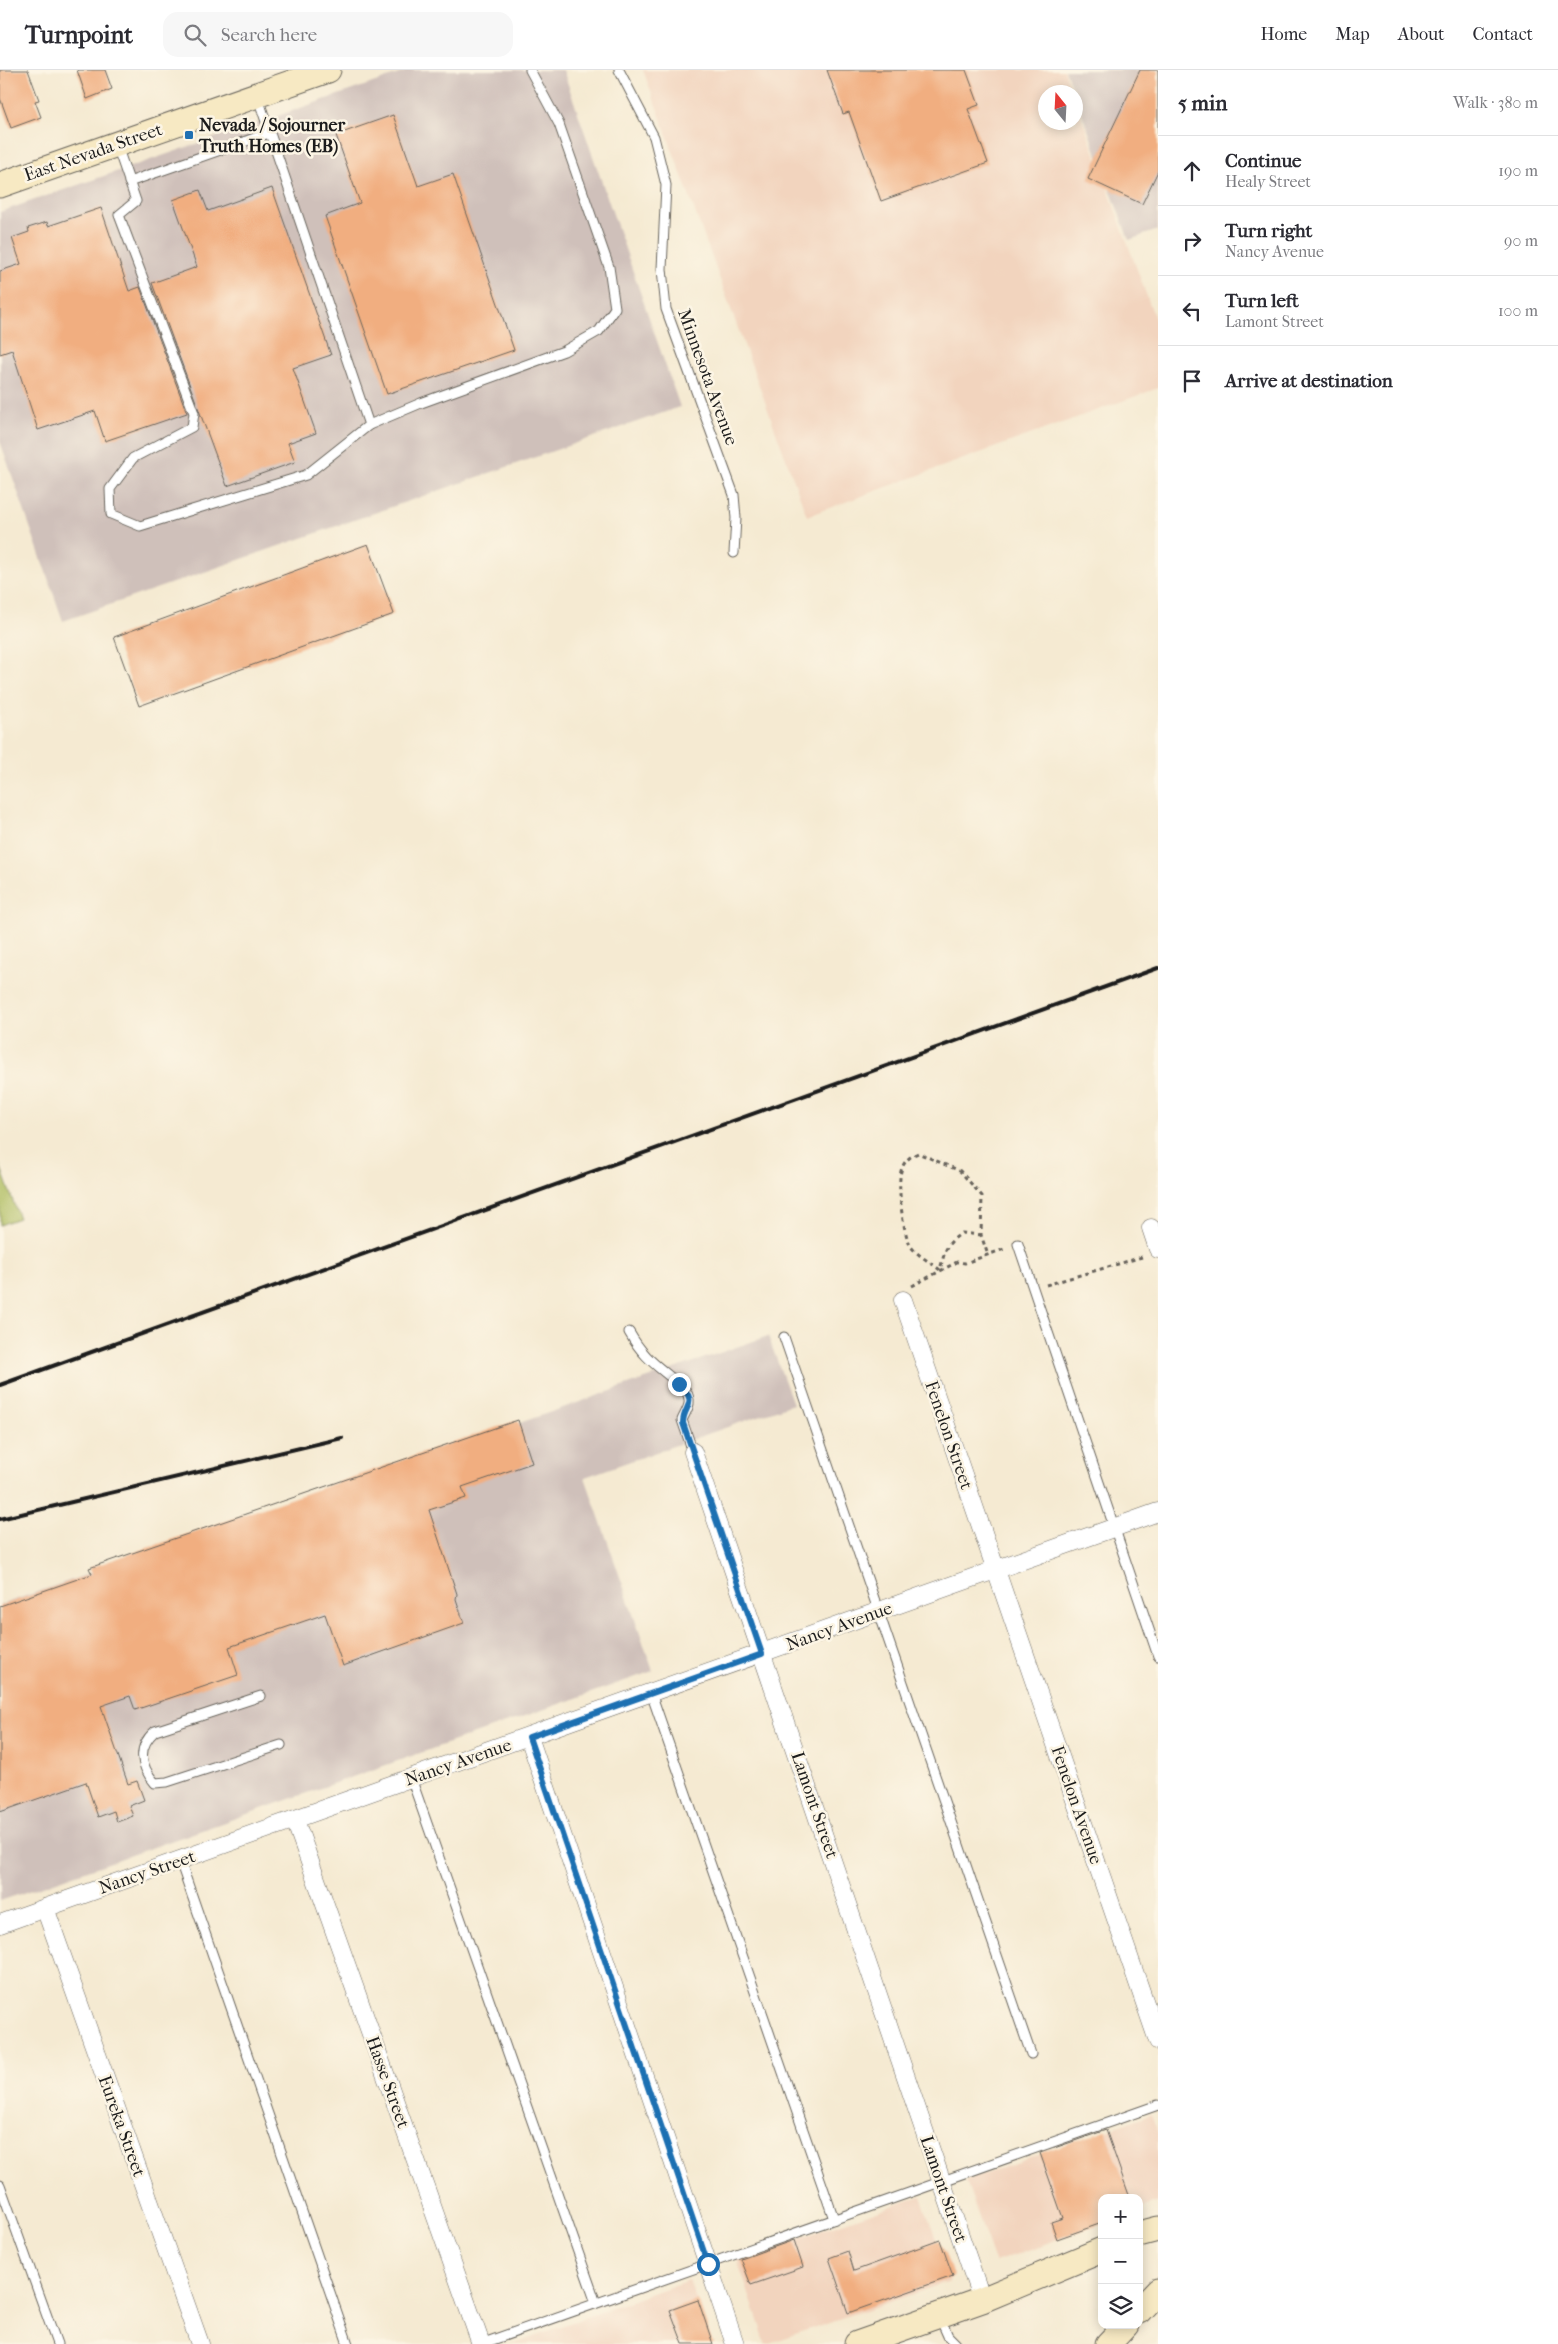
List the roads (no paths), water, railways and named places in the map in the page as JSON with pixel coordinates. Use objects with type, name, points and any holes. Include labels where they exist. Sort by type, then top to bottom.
[{"type":"street","name":"East Nevada Street","points":[[0,185],[328,70]]},
{"type":"street","points":[[1151,1228],[1158,1249]]},
{"type":"street","name":"Fenelon Street","points":[[904,1300],[995,1570]]},
{"type":"street","name":"Lamont Street","points":[[693,1452],[982,2300]]},
{"type":"street","name":"Nancy Avenue","points":[[294,1820],[1158,1512]]},
{"type":"street","name":"Fenelon Avenue","points":[[995,1570],[1158,2041]]},
{"type":"street","points":[[529,1737],[735,2344]]},
{"type":"street","name":"Nancy Street","points":[[0,1924],[294,1820]]},
{"type":"street","name":"Hasse Street","points":[[294,1820],[481,2344]]},
{"type":"street","name":"Eureka Street","points":[[45,1908],[200,2344]]},
{"type":"street","points":[[1143,2233],[1158,2230]]},
{"type":"street","points":[[857,2344],[982,2300],[1098,2252]]},
{"type":"street","points":[[1143,2307],[1158,2291]]},
{"type":"street","points":[[1108,2344],[1122,2329]]},
{"type":"lane","points":[[116,144],[136,201],[119,215],[194,413],[192,426],[133,458],[110,488],[111,514],[140,526],[306,475],[369,425],[421,403],[564,351],[599,331],[615,308],[609,268],[562,133],[530,70]]},
{"type":"lane","name":"Minnesota Avenue","points":[[619,70],[654,136],[666,185],[662,269],[666,309],[734,495],[736,518],[734,552]]},
{"type":"lane","points":[[257,95],[369,425]]},
{"type":"lane","points":[[129,182],[270,133]]},
{"type":"lane","points":[[1018,1244],[1116,1527],[1158,1656]]},
{"type":"lane","name":"Lamont Street","points":[[629,1332],[637,1346],[655,1367],[686,1391],[689,1396],[689,1408],[682,1420],[693,1452]]},
{"type":"lane","points":[[784,1337],[1031,2054]]},
{"type":"lane","points":[[651,1694],[834,2219]]},
{"type":"lane","points":[[261,1696],[155,1731],[148,1737],[142,1748],[142,1761],[147,1773],[155,1782],[167,1782],[281,1745]]},
{"type":"lane","points":[[411,1778],[596,2303]]},
{"type":"lane","points":[[180,1861],[348,2344]]},
{"type":"lane","points":[[481,2344],[1158,2105]]},
{"type":"lane","points":[[0,2185],[57,2344]]},
{"type":"lane","points":[[939,2315],[948,2336],[956,2344]]},
{"type":"railway","points":[[0,1385],[1158,968]]},
{"type":"railway","points":[[0,1519],[342,1438]]},
{"type":"place","name":"Nevada / Sojourner Truth Homes (EB)","points":[[189,135]]}]
